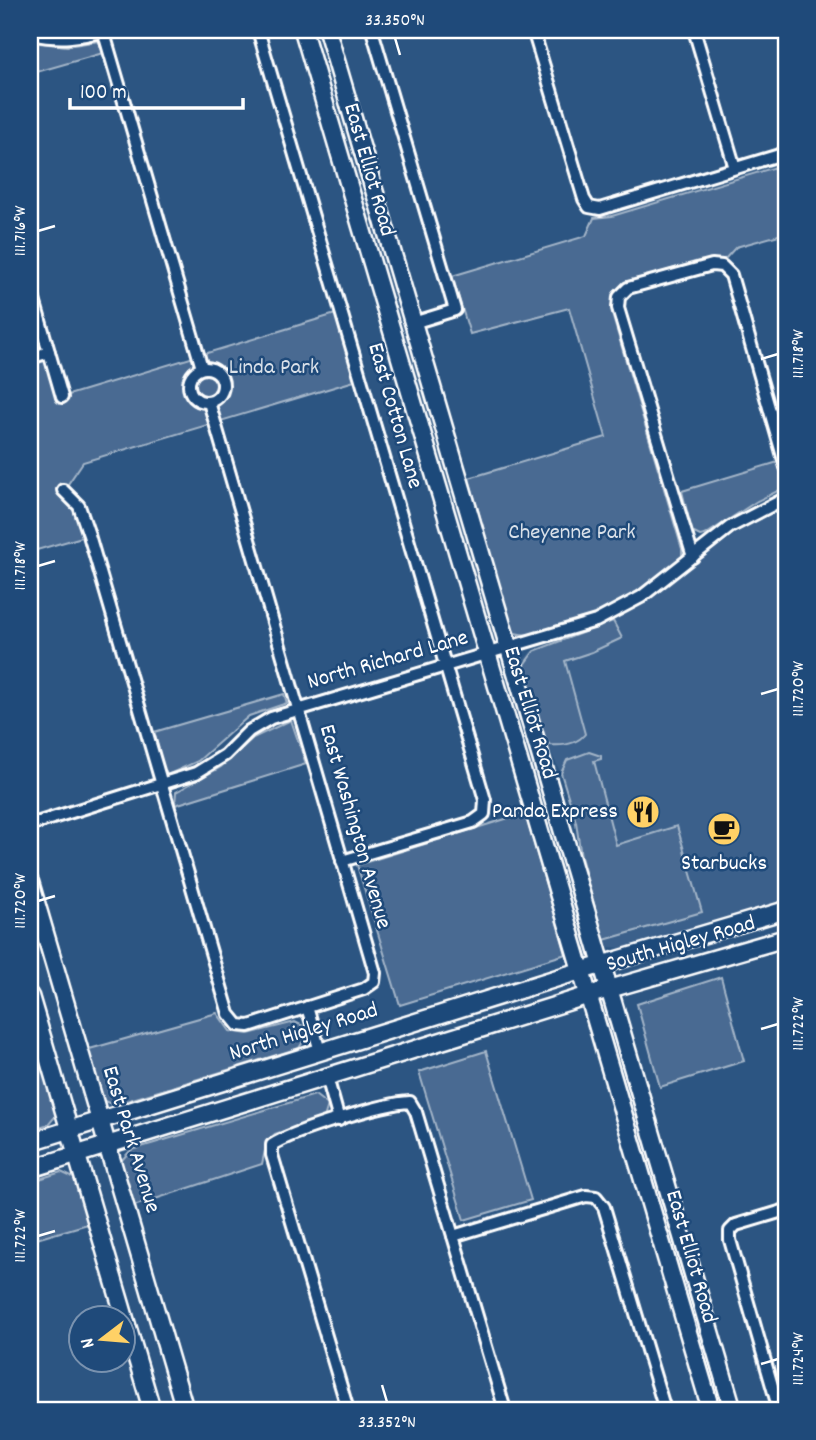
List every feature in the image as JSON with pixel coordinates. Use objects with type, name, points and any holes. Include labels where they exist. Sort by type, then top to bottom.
[{"type":"main road","name":"East Elliot Road","points":[[303,30],[488,655],[592,968],[610,989],[733,1410]]},
{"type":"main road","name":"East Elliot Road","points":[[327,30],[508,649],[592,968],[589,996],[711,1410]]},
{"type":"main road","name":"East Park Avenue","points":[[30,882],[186,1410]]},
{"type":"main road","name":"South Higley Road","points":[[592,968],[786,910]]},
{"type":"main road","name":"South Higley Road","points":[[589,996],[786,938]]},
{"type":"main road","name":"North Higley Road","points":[[30,1142],[592,968]]},
{"type":"main road","points":[[30,996],[152,1410]]},
{"type":"main road","points":[[30,1169],[589,996]]},
{"type":"street","points":[[30,34],[51,38],[75,38],[105,30],[202,368],[213,370],[222,382],[221,394],[209,402]]},
{"type":"street","name":"East Cotton Lane","points":[[258,30],[485,800],[484,814],[473,822],[342,860]]},
{"type":"street","points":[[372,30],[455,310],[413,323]]},
{"type":"street","points":[[533,30],[584,199],[589,207],[600,209],[786,153]]},
{"type":"street","points":[[694,30],[735,168]]},
{"type":"street","points":[[693,557],[618,308],[619,297],[628,288],[712,265],[722,266],[731,275],[786,467]]},
{"type":"street","points":[[30,286],[62,397]]},
{"type":"street","points":[[30,358],[49,352]]},
{"type":"street","name":"East Washington Avenue","points":[[202,368],[190,378],[189,391],[196,400],[209,402],[375,972],[374,982],[364,989],[307,1007]]},
{"type":"street","points":[[63,491],[79,506],[86,525],[229,1014],[238,1025],[249,1026],[307,1007],[320,1051]]},
{"type":"street","name":"North Richard Lane","points":[[30,825],[196,773],[225,755],[249,731],[271,718],[596,621],[641,597],[730,527],[786,498]]},
{"type":"street","points":[[327,1077],[340,1120]]},
{"type":"street","points":[[348,1410],[272,1155],[272,1145],[283,1138],[340,1120],[410,1102],[416,1112],[505,1410]]},
{"type":"street","points":[[453,1236],[586,1196],[596,1197],[604,1207],[665,1410]]},
{"type":"street","points":[[779,1410],[730,1240],[730,1231],[736,1225],[786,1210]]},
{"type":"shaded area","points":[[786,508],[786,899],[624,948],[608,947],[586,883],[575,823],[561,773],[544,738],[523,661],[531,652],[613,621],[640,605],[741,530]]},
{"type":"green space","points":[[99,41],[103,53],[30,74],[30,42],[67,46]]},
{"type":"green space","name":"Cheyenne Park","points":[[786,164],[786,233],[736,247],[725,259],[698,261],[626,283],[613,300],[612,314],[682,556],[650,583],[578,623],[533,635],[515,633],[511,627],[469,478],[606,437],[569,308],[470,334],[452,276],[586,236],[594,218],[612,216]]},
{"type":"green space","name":"Linda Park","points":[[342,312],[361,379],[83,462],[64,490],[79,506],[89,535],[30,552],[30,358],[49,352],[62,397]]},
{"type":"green space","points":[[778,462],[786,487],[757,501],[705,535],[692,532],[682,491]]},
{"type":"green space","points":[[613,621],[622,638],[565,661],[585,734],[569,744],[550,745],[544,738],[523,666],[534,651]]},
{"type":"green space","points":[[284,694],[287,703],[249,716],[198,761],[165,776],[154,732]]},
{"type":"green space","points":[[291,720],[306,764],[175,805],[176,792],[221,767],[253,738]]},
{"type":"green space","points":[[589,752],[601,756],[601,759],[594,761],[616,845],[677,826],[702,912],[604,940],[581,857],[576,822],[561,773],[567,760]]},
{"type":"green space","points":[[525,813],[566,954],[400,1005],[357,865]]},
{"type":"green space","points":[[721,977],[744,1061],[660,1087],[637,1004]]},
{"type":"green space","points":[[217,1013],[230,1031],[248,1034],[295,1022],[303,1026],[306,1037],[299,1048],[113,1105],[98,1098],[86,1050]]},
{"type":"green space","points":[[486,1051],[531,1200],[464,1220],[419,1072]]},
{"type":"green space","points":[[44,1063],[59,1112],[49,1124],[30,1130],[30,1067]]},
{"type":"green space","points":[[315,1095],[328,1105],[324,1118],[275,1134],[267,1141],[262,1164],[134,1206],[120,1162],[131,1150]]},
{"type":"green space","points":[[61,1172],[78,1180],[91,1223],[30,1241],[30,1182]]},
{"type":"place","name":"Panda Express","points":[[643,812]]},
{"type":"place","name":"Starbucks","points":[[724,829]]}]
